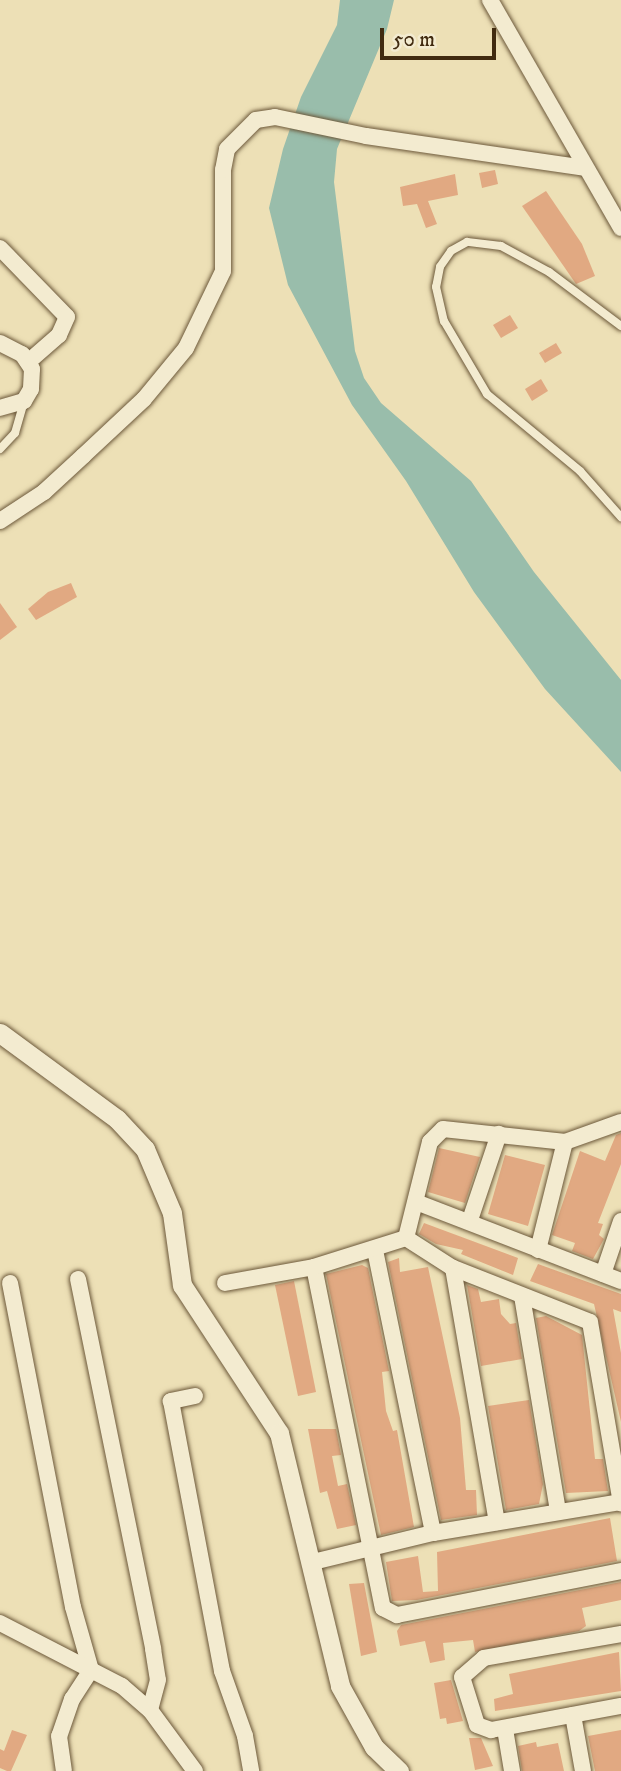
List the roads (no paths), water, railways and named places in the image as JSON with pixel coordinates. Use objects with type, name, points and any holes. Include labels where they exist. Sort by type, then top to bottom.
[{"type":"street","points":[[490,0],[621,228]]},
{"type":"street","points":[[0,521],[44,492],[145,399],[186,348],[223,271],[222,170],[227,149],[256,120],[275,117],[366,136],[585,168]]},
{"type":"street","points":[[0,248],[67,317],[59,335],[28,362]]},
{"type":"street","points":[[0,408],[24,401],[32,389],[28,362],[3,341]]},
{"type":"street","points":[[0,1033],[117,1119],[145,1149],[172,1213],[181,1285],[279,1433],[313,1562],[340,1686],[374,1747],[399,1771]]},
{"type":"street","points":[[406,1238],[435,1134],[450,1127],[565,1142],[621,1122]]},
{"type":"street","points":[[470,1220],[499,1135]]},
{"type":"street","points":[[538,1250],[565,1142]]},
{"type":"street","points":[[416,1202],[470,1220],[538,1250],[621,1281]]},
{"type":"street","points":[[603,1274],[621,1221]]},
{"type":"street","points":[[313,1562],[433,1533],[558,1510],[621,1502],[594,1326],[587,1320],[453,1268],[406,1238]]},
{"type":"street","points":[[225,1283],[314,1267],[375,1250],[406,1238]]},
{"type":"street","points":[[375,1250],[433,1533]]},
{"type":"street","points":[[314,1267],[383,1608],[397,1615],[621,1571]]},
{"type":"street","points":[[453,1268],[497,1522]]},
{"type":"street","points":[[78,1279],[153,1649],[158,1680],[150,1710]]},
{"type":"street","points":[[10,1283],[73,1607],[91,1670],[72,1699],[59,1736],[64,1771]]},
{"type":"street","points":[[522,1296],[558,1510]]},
{"type":"street","points":[[195,1396],[171,1401],[222,1671],[245,1736],[251,1771]]},
{"type":"street","points":[[0,1623],[122,1686],[150,1710],[195,1771]]},
{"type":"street","points":[[621,1634],[484,1658],[464,1672],[477,1725],[491,1730],[621,1706]]},
{"type":"street","points":[[573,1715],[583,1771]]},
{"type":"street","points":[[505,1729],[512,1771]]},
{"type":"lane","points":[[621,326],[549,272],[500,246],[467,242],[451,251],[440,267],[436,288],[444,321],[487,394],[580,471],[621,517]]},
{"type":"lane","points":[[0,449],[15,433],[24,401]]}]
